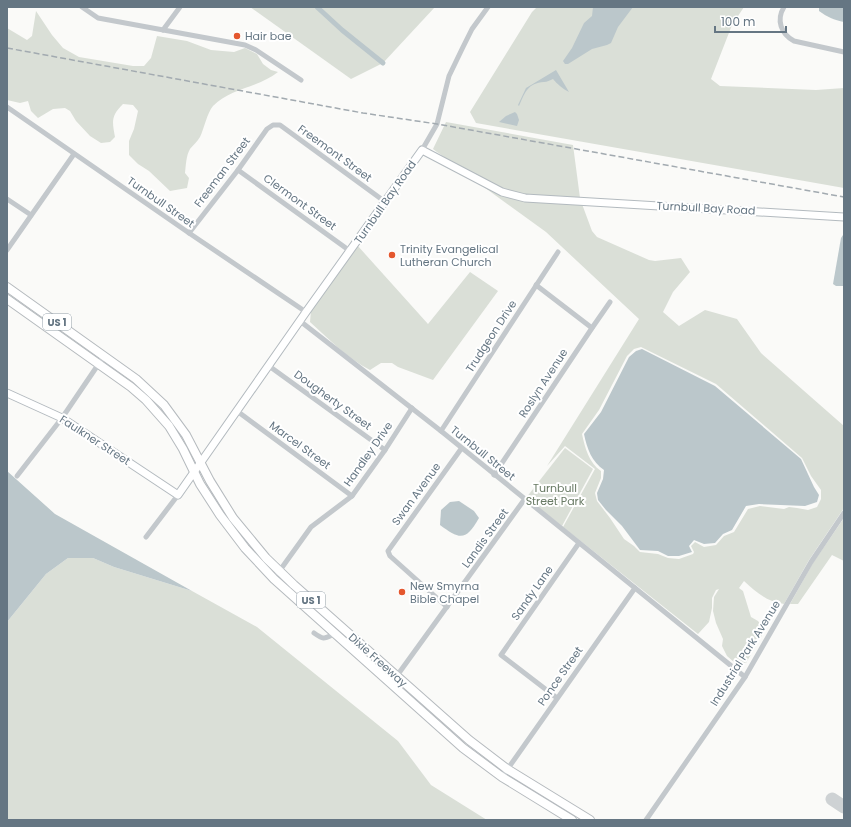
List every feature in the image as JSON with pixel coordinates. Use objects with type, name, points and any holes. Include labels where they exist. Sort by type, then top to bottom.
[{"type":"main road","name":"US 1","points":[[7,287],[136,379],[164,405],[186,435],[201,463]]},
{"type":"main road","name":"US 1","points":[[7,299],[131,387],[157,412],[179,442],[195,472]]},
{"type":"main road","name":"Dixie Freeway","points":[[201,463],[217,493],[233,518],[279,571],[452,726],[508,769],[590,820]]},
{"type":"main road","name":"Dixie Freeway","points":[[195,472],[206,494],[228,527],[251,555],[274,579],[452,738],[502,777],[572,820]]},
{"type":"street","points":[[82,7],[90,9],[98,18],[245,45],[256,50],[301,80]]},
{"type":"street","points":[[163,30],[180,7]]},
{"type":"street","points":[[422,150],[437,124],[450,76],[463,47],[472,29],[488,7]]},
{"type":"street","points":[[784,7],[780,16],[780,25],[784,34],[789,38],[794,41],[844,52]]},
{"type":"street","name":"Turnbull Street","points":[[7,107],[188,233],[306,312]]},
{"type":"street","name":"Freeman Street","points":[[188,233],[238,170],[267,129],[273,125]]},
{"type":"street","name":"Freemont Street","points":[[273,125],[280,125],[384,201]]},
{"type":"street","name":"Turnbull Bay Road","points":[[178,495],[384,201],[422,150],[502,192],[525,198],[844,217]]},
{"type":"street","points":[[7,250],[74,154]]},
{"type":"street","name":"Clermont Street","points":[[238,170],[350,251]]},
{"type":"street","points":[[7,199],[31,215]]},
{"type":"street","name":"Trudgeon Drive","points":[[441,431],[558,252]]},
{"type":"street","points":[[536,285],[592,328]]},
{"type":"street","name":"Roslyn Avenue","points":[[494,475],[610,302]]},
{"type":"street","name":"Turnbull Street","points":[[300,321],[441,431],[524,500],[745,677]]},
{"type":"street","points":[[17,476],[62,418],[104,356]]},
{"type":"street","name":"Dougherty Street","points":[[269,366],[385,450]]},
{"type":"street","name":"Faulkner Street","points":[[7,393],[62,418],[178,495]]},
{"type":"street","name":"Handley Drive","points":[[274,579],[311,527],[352,496],[385,450],[412,408]]},
{"type":"street","name":"Marcel Street","points":[[236,411],[352,496]]},
{"type":"street","name":"Swan Avenue","points":[[446,607],[390,556],[388,551],[461,449]]},
{"type":"street","points":[[146,536],[178,495]]},
{"type":"street","name":"Landis Street","points":[[391,684],[524,500]]},
{"type":"street","name":"Industrial Park Avenue","points":[[646,820],[745,677],[811,562],[844,513]]},
{"type":"street","name":"Sandy Lane","points":[[557,698],[501,655],[579,543]]},
{"type":"street","name":"Ponce Street","points":[[502,777],[635,588]]},
{"type":"street","points":[[314,633],[322,638],[326,638],[334,634]]},
{"type":"green space","points":[[250,7],[435,7],[383,63],[351,79]]},
{"type":"green space","points":[[537,7],[744,7],[732,25],[711,79],[720,86],[816,90],[844,88],[844,188],[476,123],[470,112],[532,12]]},
{"type":"green space","points":[[36,11],[52,35],[63,48],[79,57],[133,66],[144,66],[151,58],[157,36],[187,41],[211,50],[234,52],[245,48],[257,54],[263,64],[271,70],[278,72],[262,82],[228,95],[213,106],[200,137],[190,149],[186,161],[185,173],[189,178],[187,188],[170,191],[129,155],[129,141],[134,129],[138,111],[133,105],[123,104],[119,108],[113,119],[115,137],[110,142],[101,143],[90,136],[76,121],[70,111],[65,108],[53,109],[38,118],[31,111],[28,101],[20,103],[7,100],[7,28],[27,40],[32,36]]},
{"type":"green space","points":[[446,122],[573,145],[580,198],[524,195],[488,183],[464,170],[433,149]]},
{"type":"green space","points":[[477,182],[502,195],[582,204],[592,231],[597,237],[649,260],[655,261],[681,258],[690,272],[673,292],[663,312],[679,326],[705,310],[737,319],[761,353],[844,426],[844,508],[809,560],[784,604],[767,599],[757,593],[744,581],[739,588],[743,591],[751,617],[758,621],[765,630],[746,663],[735,663],[727,656],[722,646],[723,639],[716,623],[713,611],[714,597],[719,589],[716,590],[712,598],[712,608],[709,622],[698,634],[563,527],[595,469],[565,446],[547,466],[639,319],[546,232]],"holes":[[[641,347],[716,384],[802,458],[811,476],[821,490],[821,499],[817,507],[808,510],[789,507],[784,509],[760,506],[748,509],[734,532],[724,536],[716,545],[704,547],[695,542],[691,546],[694,552],[693,554],[679,559],[668,558],[658,554],[640,552],[624,539],[597,501],[595,493],[601,478],[601,471],[593,464],[586,450],[582,434],[599,410],[627,356],[634,349]]]},
{"type":"green space","points":[[357,245],[428,324],[470,272],[498,291],[433,380],[398,367],[392,363],[381,363],[370,370],[346,354],[310,322],[311,311]]},
{"type":"green space","name":"Turnbull Street Park","points":[[565,448],[593,469],[562,526],[526,498]]},
{"type":"green space","points":[[844,518],[844,561],[832,555],[798,604],[790,604],[813,563]]},
{"type":"green space","points":[[68,558],[93,558],[114,567],[192,591],[257,627],[398,741],[431,785],[487,820],[7,820],[7,622],[46,574]]},
{"type":"shaded area","points":[[593,7],[633,7],[618,27],[611,43],[592,49],[568,64],[565,64],[563,61],[572,48],[584,23],[592,16]]},
{"type":"shaded area","points":[[819,7],[844,7],[844,22],[825,15],[819,11]]},
{"type":"shaded area","points":[[556,70],[569,92],[553,79],[531,86],[525,93],[519,106],[518,105],[526,88]]},
{"type":"shaded area","points":[[515,112],[519,120],[517,126],[499,122],[506,116]]},
{"type":"shaded area","points":[[843,235],[844,286],[836,286],[833,284],[841,238]]},
{"type":"shaded area","points":[[642,349],[715,386],[801,459],[819,495],[817,502],[805,506],[759,504],[746,506],[732,530],[723,534],[715,543],[704,544],[694,540],[689,546],[692,552],[679,556],[668,556],[658,551],[640,550],[622,526],[598,500],[597,493],[603,479],[604,470],[593,459],[584,434],[601,412],[629,357],[636,351]]},
{"type":"shaded area","points":[[7,471],[55,514],[192,591],[114,567],[93,558],[68,558],[46,574],[7,622]]},
{"type":"shaded area","points":[[459,501],[474,511],[479,518],[470,531],[462,536],[453,533],[440,525],[441,510],[450,502]]},
{"type":"waterway","points":[[317,7],[342,30],[383,63]]},
{"type":"taxiway","points":[[832,799],[844,807]]},
{"type":"railway","points":[[7,48],[363,113],[437,124],[844,197]]},
{"type":"place","name":"Hair bae","points":[[237,36]]},
{"type":"place","name":"Trinity Evangelical Lutheran Church","points":[[392,255]]},
{"type":"place","name":"New Smyrna Bible Chapel","points":[[402,592]]}]
